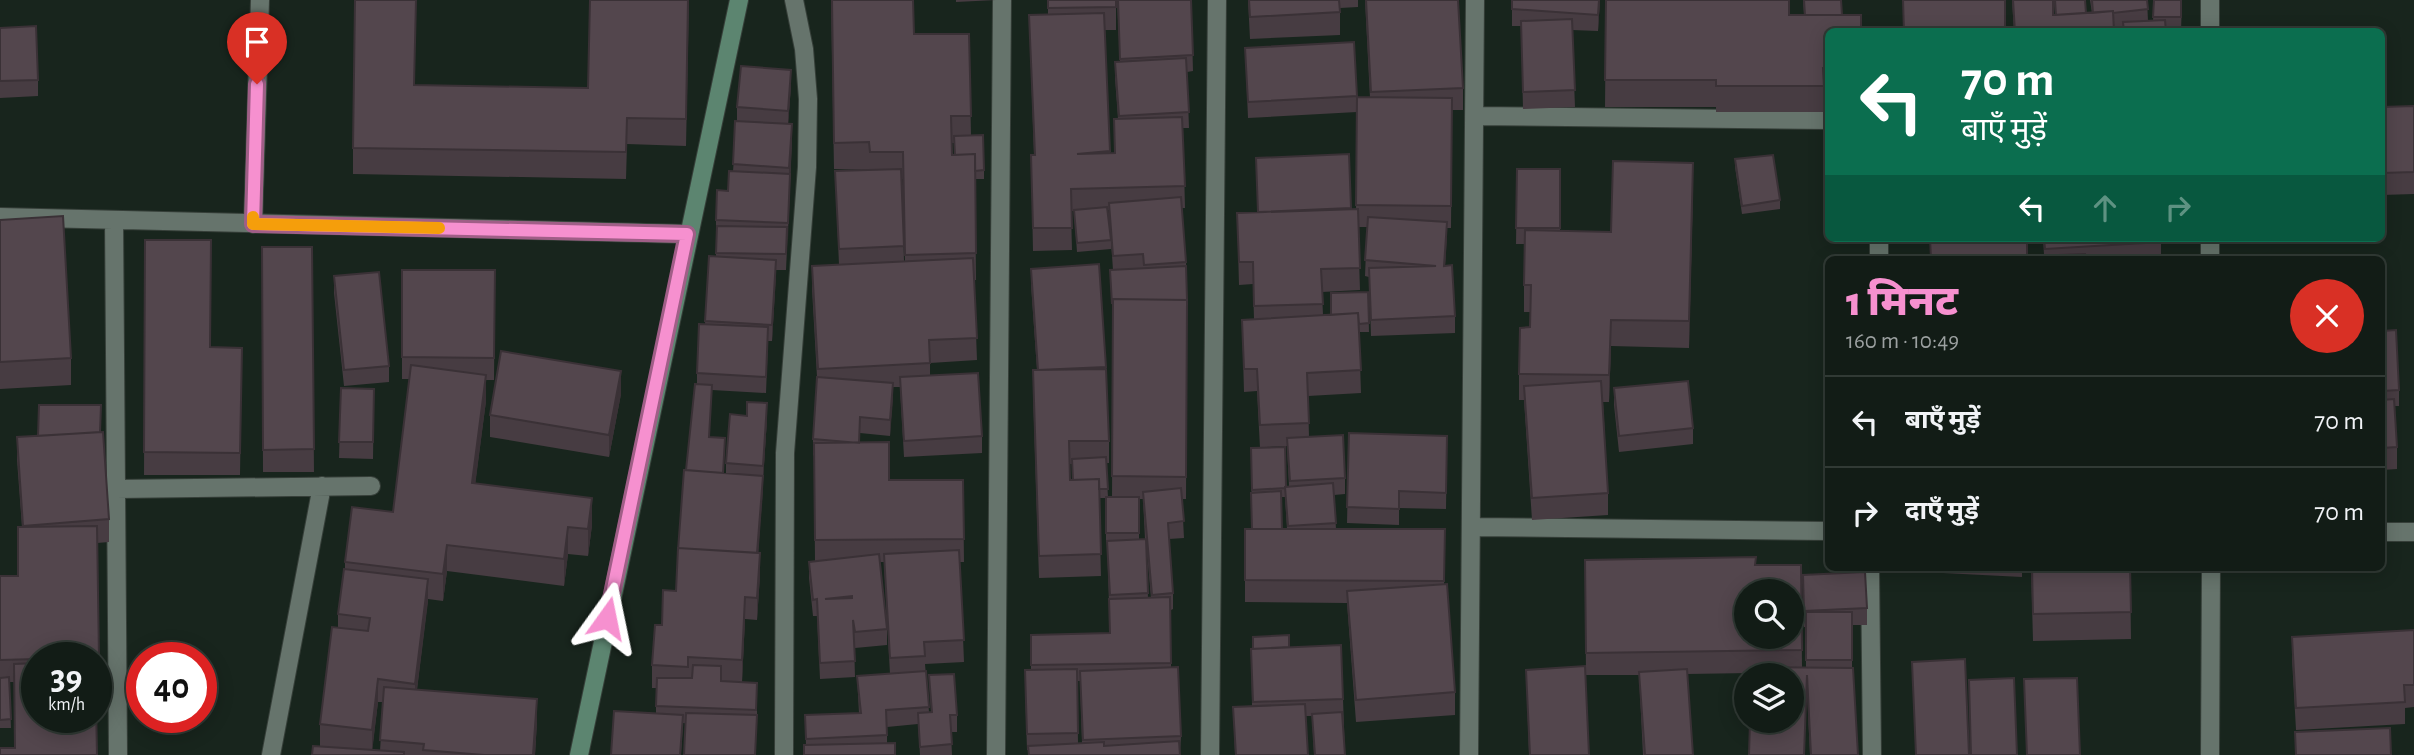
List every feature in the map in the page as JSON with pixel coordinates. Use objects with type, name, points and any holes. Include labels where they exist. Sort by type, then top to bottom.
[{"type":"street","points":[[253,224],[260,0]]},
{"type":"street","points":[[579,755],[687,234],[739,0]]},
{"type":"street","points":[[784,755],[785,453],[807,167],[808,99],[804,49],[794,0]]},
{"type":"street","points":[[996,755],[1002,0]]},
{"type":"street","points":[[1210,755],[1217,0]]},
{"type":"street","points":[[1469,755],[1475,0]]},
{"type":"street","points":[[2210,0],[2210,28]]},
{"type":"street","points":[[1474,116],[1825,120]]},
{"type":"street","points":[[0,217],[687,234]]},
{"type":"street","points":[[114,220],[118,755]]},
{"type":"street","points":[[271,755],[322,486]]},
{"type":"street","points":[[116,489],[371,486]]},
{"type":"street","points":[[1471,527],[1825,531]]},
{"type":"street","points":[[2385,531],[2414,532]]},
{"type":"street","points":[[1870,571],[1872,755]]},
{"type":"street","points":[[2210,755],[2211,571]]},
{"type":"building","points":[[355,0],[416,0],[414,85],[588,88],[590,0],[688,0],[686,119],[627,118],[626,152],[353,148]]},
{"type":"building","points":[[832,0],[913,0],[914,34],[969,34],[971,116],[951,116],[952,155],[975,154],[976,253],[905,255],[903,152],[870,152],[869,142],[834,143]]},
{"type":"building","points":[[1048,0],[1116,0],[1116,7],[1048,8]]},
{"type":"building","points":[[1118,0],[1191,0],[1193,55],[1120,59]]},
{"type":"building","points":[[1249,0],[1339,0],[1340,12],[1250,17]]},
{"type":"building","points":[[1366,0],[1458,0],[1463,88],[1371,92]]},
{"type":"building","points":[[1512,0],[1599,0],[1598,15],[1512,9]]},
{"type":"building","points":[[1606,0],[1789,0],[1789,15],[1861,15],[1861,28],[1825,28],[1824,86],[1716,86],[1716,80],[1605,80]]},
{"type":"building","points":[[1804,0],[1841,0],[1842,15],[1805,15]]},
{"type":"building","points":[[1903,0],[2005,0],[2005,28],[1904,28]]},
{"type":"building","points":[[2013,0],[2053,0],[2053,15],[2113,11],[2114,28],[2015,28]]},
{"type":"building","points":[[2055,0],[2085,0],[2086,13],[2056,15]]},
{"type":"building","points":[[2092,0],[2147,0],[2148,9],[2093,13]]},
{"type":"building","points":[[2154,0],[2181,0],[2181,17],[2153,17]]},
{"type":"building","points":[[1104,13],[1110,151],[1077,154],[1115,153],[1114,119],[1182,117],[1185,186],[1071,189],[1072,228],[1033,228],[1031,155],[1035,155],[1029,15]]},
{"type":"building","points":[[1572,19],[1575,90],[1523,92],[1521,21]]},
{"type":"building","points":[[2165,20],[2166,28],[2124,28],[2123,22]]},
{"type":"building","points":[[36,26],[38,80],[0,81],[0,28]]},
{"type":"building","points":[[1354,42],[1357,96],[1248,102],[1245,48]]},
{"type":"building","points":[[1186,58],[1189,112],[1119,116],[1115,62]]},
{"type":"building","points":[[741,66],[791,70],[788,111],[737,107]]},
{"type":"building","points":[[1357,97],[1452,98],[1451,206],[1356,205]]},
{"type":"building","points":[[2414,106],[2414,172],[2385,173],[2385,107]]},
{"type":"building","points":[[735,121],[792,124],[789,168],[733,164]]},
{"type":"building","points":[[983,135],[984,170],[975,171],[975,154],[955,155],[954,136]]},
{"type":"building","points":[[1349,154],[1351,208],[1258,212],[1256,158]]},
{"type":"building","points":[[1773,155],[1780,200],[1742,206],[1735,159]]},
{"type":"building","points":[[1613,161],[1693,163],[1689,321],[1611,320],[1609,375],[1519,374],[1520,328],[1530,327],[1531,285],[1524,285],[1525,230],[1611,232]]},
{"type":"building","points":[[901,169],[904,246],[839,249],[835,171]]},
{"type":"building","points":[[1517,169],[1560,169],[1560,228],[1516,228]]},
{"type":"building","points":[[729,171],[790,174],[788,223],[716,220],[717,190],[728,191]]},
{"type":"building","points":[[1181,197],[1186,262],[1144,265],[1143,254],[1113,256],[1109,203]]},
{"type":"building","points":[[1107,207],[1111,240],[1077,243],[1074,210]]},
{"type":"building","points":[[1358,209],[1360,268],[1321,269],[1323,304],[1254,306],[1253,262],[1239,262],[1237,213]]},
{"type":"building","points":[[63,216],[71,358],[0,362],[0,220]]},
{"type":"building","points":[[1368,217],[1447,222],[1444,266],[1452,265],[1455,316],[1371,320],[1369,268],[1436,266],[1365,260]]},
{"type":"building","points":[[717,226],[787,227],[786,254],[716,253]]},
{"type":"building","points":[[145,240],[211,240],[210,347],[242,348],[240,453],[144,452]]},
{"type":"building","points":[[1930,242],[2027,242],[2027,256],[1931,256]]},
{"type":"building","points":[[2044,242],[2161,242],[2045,249]]},
{"type":"building","points":[[262,247],[312,247],[314,449],[263,450]]},
{"type":"building","points":[[2085,254],[2085,256],[2030,256]]},
{"type":"building","points":[[709,256],[776,260],[772,325],[705,321]]},
{"type":"building","points":[[973,258],[977,338],[929,340],[930,363],[818,369],[812,266]]},
{"type":"building","points":[[1099,264],[1106,367],[1038,370],[1031,269]]},
{"type":"building","points":[[1186,266],[1187,300],[1113,299],[1112,304],[1110,270]]},
{"type":"building","points":[[402,270],[495,270],[494,358],[402,357]]},
{"type":"building","points":[[379,272],[389,366],[344,370],[334,276]]},
{"type":"building","points":[[1368,292],[1369,323],[1359,324],[1358,313],[1331,315],[1331,293]]},
{"type":"building","points":[[1113,299],[1187,300],[1186,477],[1112,476]]},
{"type":"building","points":[[1358,313],[1361,370],[1307,373],[1309,423],[1260,425],[1257,369],[1244,369],[1242,320]]},
{"type":"building","points":[[699,324],[768,327],[766,377],[697,373]]},
{"type":"building","points":[[2396,330],[2399,390],[2385,391],[2385,331]]},
{"type":"building","points":[[501,351],[621,371],[609,435],[490,415]]},
{"type":"building","points":[[411,365],[486,375],[472,483],[592,498],[588,529],[568,527],[564,559],[447,545],[443,574],[345,562],[352,507],[393,512]]},
{"type":"building","points":[[1106,369],[1109,441],[1069,441],[1070,480],[1099,479],[1101,554],[1039,556],[1033,370]]},
{"type":"building","points":[[978,373],[982,436],[904,441],[900,377]]},
{"type":"building","points":[[817,377],[893,383],[890,420],[860,417],[859,443],[813,439]]},
{"type":"building","points":[[1601,381],[1608,493],[1532,498],[1524,386]]},
{"type":"building","points":[[1688,381],[1693,428],[1619,436],[1614,388]]},
{"type":"building","points":[[695,384],[712,385],[709,437],[725,438],[723,473],[686,470]]},
{"type":"building","points":[[341,388],[374,389],[373,442],[339,442]]},
{"type":"building","points":[[2394,399],[2397,447],[2385,448],[2385,400]]},
{"type":"building","points":[[747,402],[767,403],[763,466],[726,463],[730,414],[747,416]]},
{"type":"building","points":[[39,405],[101,405],[100,432],[38,436]]},
{"type":"building","points":[[103,432],[109,519],[23,526],[17,437]]},
{"type":"building","points":[[1349,433],[1447,436],[1446,493],[1399,491],[1399,509],[1347,507]]},
{"type":"building","points":[[1343,435],[1345,478],[1290,481],[1287,438]]},
{"type":"building","points":[[889,442],[889,480],[963,480],[964,539],[815,540],[814,443]]},
{"type":"building","points":[[1285,447],[1285,488],[1252,490],[1251,448]]},
{"type":"building","points":[[1106,457],[1108,489],[1099,489],[1099,479],[1073,480],[1072,459]]},
{"type":"building","points":[[684,470],[763,476],[757,553],[678,548]]},
{"type":"building","points":[[1333,483],[1336,523],[1288,526],[1285,487]]},
{"type":"building","points":[[1181,488],[1184,521],[1168,523],[1173,593],[1152,595],[1143,492]]},
{"type":"building","points":[[1281,491],[1282,529],[1252,529],[1251,493]]},
{"type":"building","points":[[1106,497],[1139,497],[1139,533],[1106,533]]},
{"type":"building","points":[[97,526],[99,642],[21,642],[21,659],[0,660],[0,576],[18,576],[18,527]]},
{"type":"building","points":[[1245,529],[1445,529],[1444,581],[1245,580]]},
{"type":"building","points":[[1146,539],[1148,593],[1110,595],[1107,541]]},
{"type":"building","points":[[678,548],[760,553],[757,598],[745,597],[742,660],[688,657],[688,667],[652,665],[655,625],[662,625],[663,590],[676,591]]},
{"type":"building","points":[[959,550],[964,640],[924,642],[925,656],[890,658],[884,554]]},
{"type":"building","points":[[879,554],[887,629],[855,632],[853,620],[855,661],[820,663],[817,599],[813,600],[809,562]]},
{"type":"building","points":[[1756,557],[1755,565],[1801,565],[1801,579],[1734,579],[1734,649],[1802,650],[1586,653],[1585,560]]},
{"type":"building","points":[[344,569],[428,579],[415,684],[378,679],[372,730],[320,724],[332,627],[368,631],[370,618],[338,614]]},
{"type":"building","points":[[2032,571],[2130,571],[2131,612],[2033,614]]},
{"type":"building","points":[[1865,572],[1867,608],[1804,611],[1803,575]]},
{"type":"building","points":[[1447,584],[1455,692],[1356,700],[1347,591]]},
{"type":"building","points":[[1170,597],[1171,663],[1031,665],[1031,635],[1110,633],[1109,599]]},
{"type":"building","points":[[1806,612],[1852,612],[1852,660],[1806,660]]},
{"type":"building","points":[[2414,630],[2414,685],[2404,685],[2405,702],[2296,708],[2292,637]]},
{"type":"building","points":[[1289,635],[1289,647],[1253,649],[1253,637]]},
{"type":"building","points":[[1341,645],[1343,699],[1253,702],[1251,649]]},
{"type":"building","points":[[1965,659],[1969,755],[1916,755],[1912,662]]},
{"type":"building","points":[[14,664],[21,664],[21,733],[97,733],[97,755],[0,755],[0,748],[15,748]]},
{"type":"building","points":[[693,665],[721,666],[721,681],[757,683],[756,710],[656,706],[657,678],[692,678]]},
{"type":"building","points":[[1585,666],[1589,755],[1530,755],[1526,670]]},
{"type":"building","points":[[1178,667],[1181,736],[1083,740],[1080,671]]},
{"type":"building","points":[[1804,668],[1853,668],[1858,755],[1811,755],[1807,675],[1804,755],[1749,755],[1750,733],[1804,733]]},
{"type":"building","points":[[1077,669],[1078,733],[1027,734],[1025,670]]},
{"type":"building","points":[[1687,669],[1693,755],[1645,755],[1639,672]]},
{"type":"building","points":[[926,671],[929,707],[886,710],[887,735],[806,739],[805,715],[861,713],[857,676]]},
{"type":"building","points":[[954,674],[957,715],[950,715],[952,744],[920,747],[918,713],[932,712],[929,675]]},
{"type":"building","points":[[9,677],[11,719],[0,720],[0,678]]},
{"type":"building","points":[[2014,678],[2017,755],[1971,755],[1969,680]]},
{"type":"building","points":[[2077,678],[2080,755],[2027,755],[2024,679]]},
{"type":"building","points":[[384,687],[537,699],[533,755],[484,755],[423,750],[424,744],[380,740]]},
{"type":"building","points":[[1305,704],[1308,755],[1236,755],[1233,707]]},
{"type":"building","points":[[614,711],[683,715],[680,755],[611,755]]},
{"type":"building","points":[[1342,712],[1345,755],[1315,755],[1312,714]]},
{"type":"building","points":[[686,713],[757,715],[755,755],[684,755]]},
{"type":"building","points":[[2390,728],[2391,755],[2296,755],[2295,732]]},
{"type":"building","points":[[1179,741],[1180,755],[1029,755],[1028,746],[1104,742],[1104,746]]},
{"type":"building","points":[[895,743],[895,755],[804,755],[804,745]]},
{"type":"building","points":[[313,746],[404,752],[404,755],[312,755]]},
{"type":"slow traffic","points":[[253,217],[253,224],[439,228]]},
{"type":"route","points":[[257,84],[253,224],[687,234],[607,618]]}]
